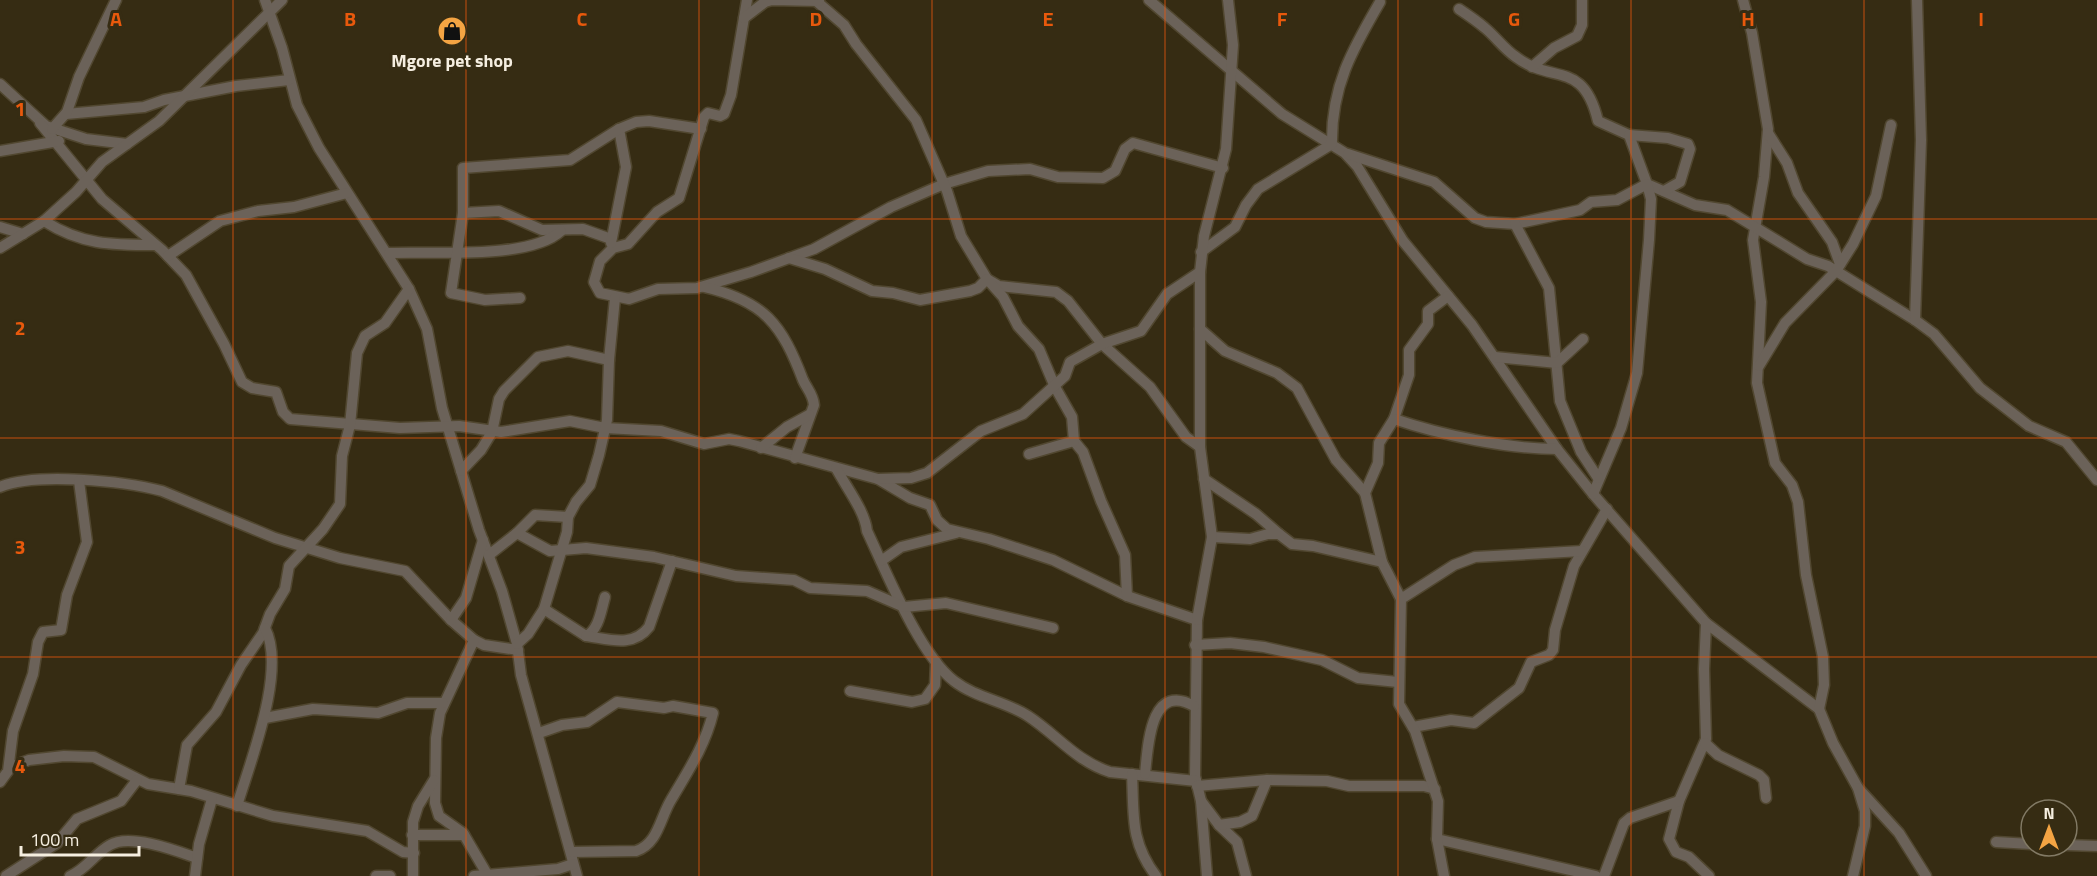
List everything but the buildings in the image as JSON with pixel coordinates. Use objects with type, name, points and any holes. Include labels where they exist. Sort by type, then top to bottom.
[{"type":"street","points":[[52,129],[66,114],[79,77],[116,0]]},
{"type":"street","points":[[265,0],[297,105],[319,148],[409,289],[427,329],[448,426],[517,647],[521,675],[577,876]]},
{"type":"street","points":[[0,248],[44,221],[87,181],[102,162],[188,95],[282,0]]},
{"type":"street","points":[[462,213],[500,211],[506,216],[516,217],[536,228],[561,231],[583,229],[612,243],[628,244],[657,212],[679,198],[704,117],[708,113],[720,116],[724,114],[731,95],[747,0]]},
{"type":"street","points":[[744,18],[772,0],[818,1],[844,25],[856,44],[916,120],[944,184],[961,236],[987,279],[1004,297],[1018,326],[1040,349],[1055,387],[1072,417],[1074,441],[1083,452],[1101,501],[1125,555],[1127,596]]},
{"type":"street","points":[[1149,0],[1282,114],[1345,153],[1357,166],[1403,241],[1495,357],[1557,449],[1593,494],[1706,623],[1819,709],[1833,742],[1858,788],[1865,811],[1865,826],[1853,876]]},
{"type":"street","points":[[1208,876],[1201,801],[1197,784],[1194,706],[1197,620],[1212,537],[1200,447],[1200,272],[1201,252],[1223,168],[1233,45],[1228,0]]},
{"type":"street","points":[[1532,67],[1554,48],[1577,36],[1582,26],[1582,0]]},
{"type":"street","points":[[1743,0],[1761,80],[1768,133],[1754,250],[1761,302],[1757,383],[1775,463],[1792,484],[1798,502],[1806,575],[1823,651],[1824,685],[1819,709]]},
{"type":"street","points":[[1915,320],[1921,140],[1917,0]]},
{"type":"street","points":[[1332,144],[1332,119],[1341,75],[1380,2]]},
{"type":"street","points":[[1459,9],[1484,27],[1516,58],[1532,67],[1575,80],[1594,101],[1598,120],[1629,135],[1668,138],[1688,144],[1690,149],[1680,182],[1664,191]]},
{"type":"street","points":[[66,114],[144,107],[188,95],[240,85],[289,80]]},
{"type":"street","points":[[0,84],[40,123],[102,200],[156,245],[186,275],[242,382],[252,388],[276,392],[283,412],[290,419],[423,429],[448,426],[492,432],[515,431],[570,421],[605,429],[661,431],[704,444],[729,439],[878,479],[911,478],[927,473],[981,431],[1023,414],[1065,376],[1070,362],[1102,344],[1142,332],[1167,294],[1200,272]]},
{"type":"street","points":[[520,298],[485,300],[451,293],[462,213],[462,168],[570,160],[619,129],[636,122],[648,121],[701,129]]},
{"type":"street","points":[[40,123],[86,139],[127,144]]},
{"type":"street","points":[[1757,369],[1785,323],[1838,268],[1876,196],[1891,125]]},
{"type":"street","points":[[619,129],[626,167],[612,243],[600,261],[594,282],[600,292],[615,298],[629,299],[658,289],[701,287],[751,272],[814,249],[891,207],[944,184],[988,171],[1030,169],[1058,177],[1103,178],[1115,171],[1125,149],[1132,143],[1223,168]]},
{"type":"street","points":[[1768,133],[1791,171],[1798,193],[1832,242],[1838,268]]},
{"type":"street","points":[[1593,494],[1621,428],[1638,365],[1651,199],[1629,135]]},
{"type":"street","points":[[0,151],[53,141],[86,139]]},
{"type":"street","points":[[1201,252],[1235,227],[1246,205],[1258,189],[1332,144]]},
{"type":"street","points":[[1345,153],[1434,182],[1445,189],[1463,210],[1481,221],[1515,224],[1580,210],[1590,202],[1617,200],[1647,184]]},
{"type":"street","points":[[1647,184],[1695,205],[1728,210],[1807,259],[1838,268],[1934,334],[1980,388],[2029,426],[2066,442],[2097,480]]},
{"type":"street","points":[[168,256],[220,221],[258,211],[294,207],[347,193]]},
{"type":"street","points":[[44,221],[75,238],[93,243],[156,245]]},
{"type":"street","points":[[1515,224],[1549,288],[1562,407],[1583,458],[1598,478]]},
{"type":"street","points":[[0,227],[22,234]]},
{"type":"street","points":[[388,254],[472,253],[521,248],[551,240],[561,231]]},
{"type":"street","points":[[788,258],[825,269],[872,291],[893,293],[920,300],[970,291],[978,288],[987,279]]},
{"type":"street","points":[[987,279],[999,286],[1056,292],[1068,301],[1102,344],[1150,387],[1186,437],[1200,447]]},
{"type":"street","points":[[701,287],[723,292],[763,312],[784,335],[814,400],[795,458]]},
{"type":"street","points":[[179,789],[187,745],[216,712],[241,665],[265,628],[270,614],[285,589],[289,566],[323,529],[340,504],[342,456],[350,425],[357,353],[365,336],[386,323],[409,289]]},
{"type":"street","points":[[1365,493],[1378,463],[1379,443],[1394,419],[1409,375],[1409,350],[1428,324],[1428,311],[1448,296]]},
{"type":"street","points":[[517,647],[544,609],[568,517],[590,484],[605,429],[615,298]]},
{"type":"street","points":[[1200,329],[1225,351],[1277,373],[1297,388],[1336,460],[1365,493],[1382,562],[1401,599],[1402,643],[1398,682],[1401,710],[1413,727],[1435,789],[1438,801],[1437,839],[1444,876]]},
{"type":"street","points":[[1495,357],[1557,363],[1583,339]]},
{"type":"street","points":[[461,471],[481,450],[492,432],[501,396],[538,357],[568,351],[609,360]]},
{"type":"street","points":[[760,448],[787,427],[809,415]]},
{"type":"street","points":[[1394,419],[1530,449],[1557,449]]},
{"type":"street","points":[[1029,454],[1074,441]]},
{"type":"street","points":[[836,468],[855,504],[865,516],[867,531],[881,561],[936,662],[952,680],[964,688],[1026,714],[1082,761],[1110,772],[1145,774],[1197,784],[1267,780],[1327,781],[1349,786],[1425,786],[1435,789]]},
{"type":"street","points":[[1204,478],[1256,514],[1292,544],[1313,546],[1382,562]]},
{"type":"street","points":[[0,487],[31,479],[144,486],[162,491],[205,511],[305,547],[405,571],[451,620],[474,640],[484,645],[517,647]]},
{"type":"street","points":[[878,479],[906,496],[930,505],[939,523],[957,533]]},
{"type":"street","points":[[0,782],[10,766],[13,731],[33,674],[39,637],[43,632],[58,632],[63,627],[67,595],[86,547],[87,532],[79,481]]},
{"type":"street","points":[[1413,727],[1451,720],[1474,723],[1519,688],[1531,662],[1553,650],[1561,608],[1574,566],[1607,509]]},
{"type":"street","points":[[489,555],[535,515],[568,517]]},
{"type":"street","points":[[517,533],[550,551],[596,549],[672,561],[736,576],[794,580],[810,588],[867,591],[904,607],[946,603],[1053,628]]},
{"type":"street","points":[[881,561],[901,547],[924,539],[957,533],[989,538],[1053,560],[1127,596],[1197,620]]},
{"type":"street","points":[[1212,537],[1250,539],[1268,534],[1279,534]]},
{"type":"street","points":[[451,620],[466,598],[483,539]]},
{"type":"street","points":[[1401,599],[1454,565],[1475,557],[1582,551]]},
{"type":"street","points":[[544,609],[586,636],[625,641],[643,635],[649,627],[672,561]]},
{"type":"street","points":[[586,636],[592,633],[605,597]]},
{"type":"street","points":[[1706,623],[1704,669],[1708,730],[1705,743],[1679,801],[1670,830],[1670,844],[1676,852],[1689,857],[1709,876]]},
{"type":"street","points":[[237,806],[248,764],[265,718],[272,669],[270,640],[265,628]]},
{"type":"street","points":[[474,640],[443,703],[437,728],[435,803],[438,815],[464,835],[487,874]]},
{"type":"street","points":[[1195,645],[1230,643],[1264,647],[1322,660],[1358,678],[1398,682]]},
{"type":"street","points":[[850,691],[912,702],[925,699],[935,685],[936,662]]},
{"type":"street","points":[[1145,774],[1148,740],[1160,708],[1171,701],[1182,699],[1194,706]]},
{"type":"street","points":[[539,733],[562,725],[587,722],[617,702],[664,708],[674,706],[711,710],[713,713],[707,736],[696,760],[670,802],[656,833],[645,848],[636,851],[571,852]]},
{"type":"street","points":[[265,718],[313,709],[378,712],[403,703],[443,703]]},
{"type":"street","points":[[1705,743],[1718,755],[1760,775],[1764,780],[1766,798]]},
{"type":"street","points":[[10,766],[28,760],[88,756],[104,761],[136,780],[179,789],[273,816],[367,831],[403,852],[414,854]]},
{"type":"street","points":[[1132,774],[1135,838],[1142,856],[1156,876]]},
{"type":"street","points":[[413,876],[414,854],[411,835],[418,806],[435,777]]},
{"type":"street","points":[[6,876],[57,843],[77,819],[121,801],[136,780]]},
{"type":"street","points":[[1219,825],[1240,822],[1252,816],[1267,780]]},
{"type":"street","points":[[1858,788],[1899,833],[1926,876]]},
{"type":"street","points":[[195,876],[197,858],[212,799]]},
{"type":"street","points":[[1201,801],[1240,849],[1246,876]]},
{"type":"street","points":[[1604,876],[1624,823],[1630,818],[1679,801]]},
{"type":"street","points":[[411,835],[464,835]]},
{"type":"street","points":[[1437,839],[1596,876]]},
{"type":"street","points":[[1996,842],[2019,843]]},
{"type":"street","points":[[70,876],[84,870],[107,847],[116,843],[167,847],[197,858]]},
{"type":"street","points":[[2079,845],[2097,846]]},
{"type":"street","points":[[474,876],[558,869],[573,864]]},
{"type":"street","points":[[376,876],[390,876]]},
{"type":"place","name":"Mgore pet shop","points":[[452,31]]}]
